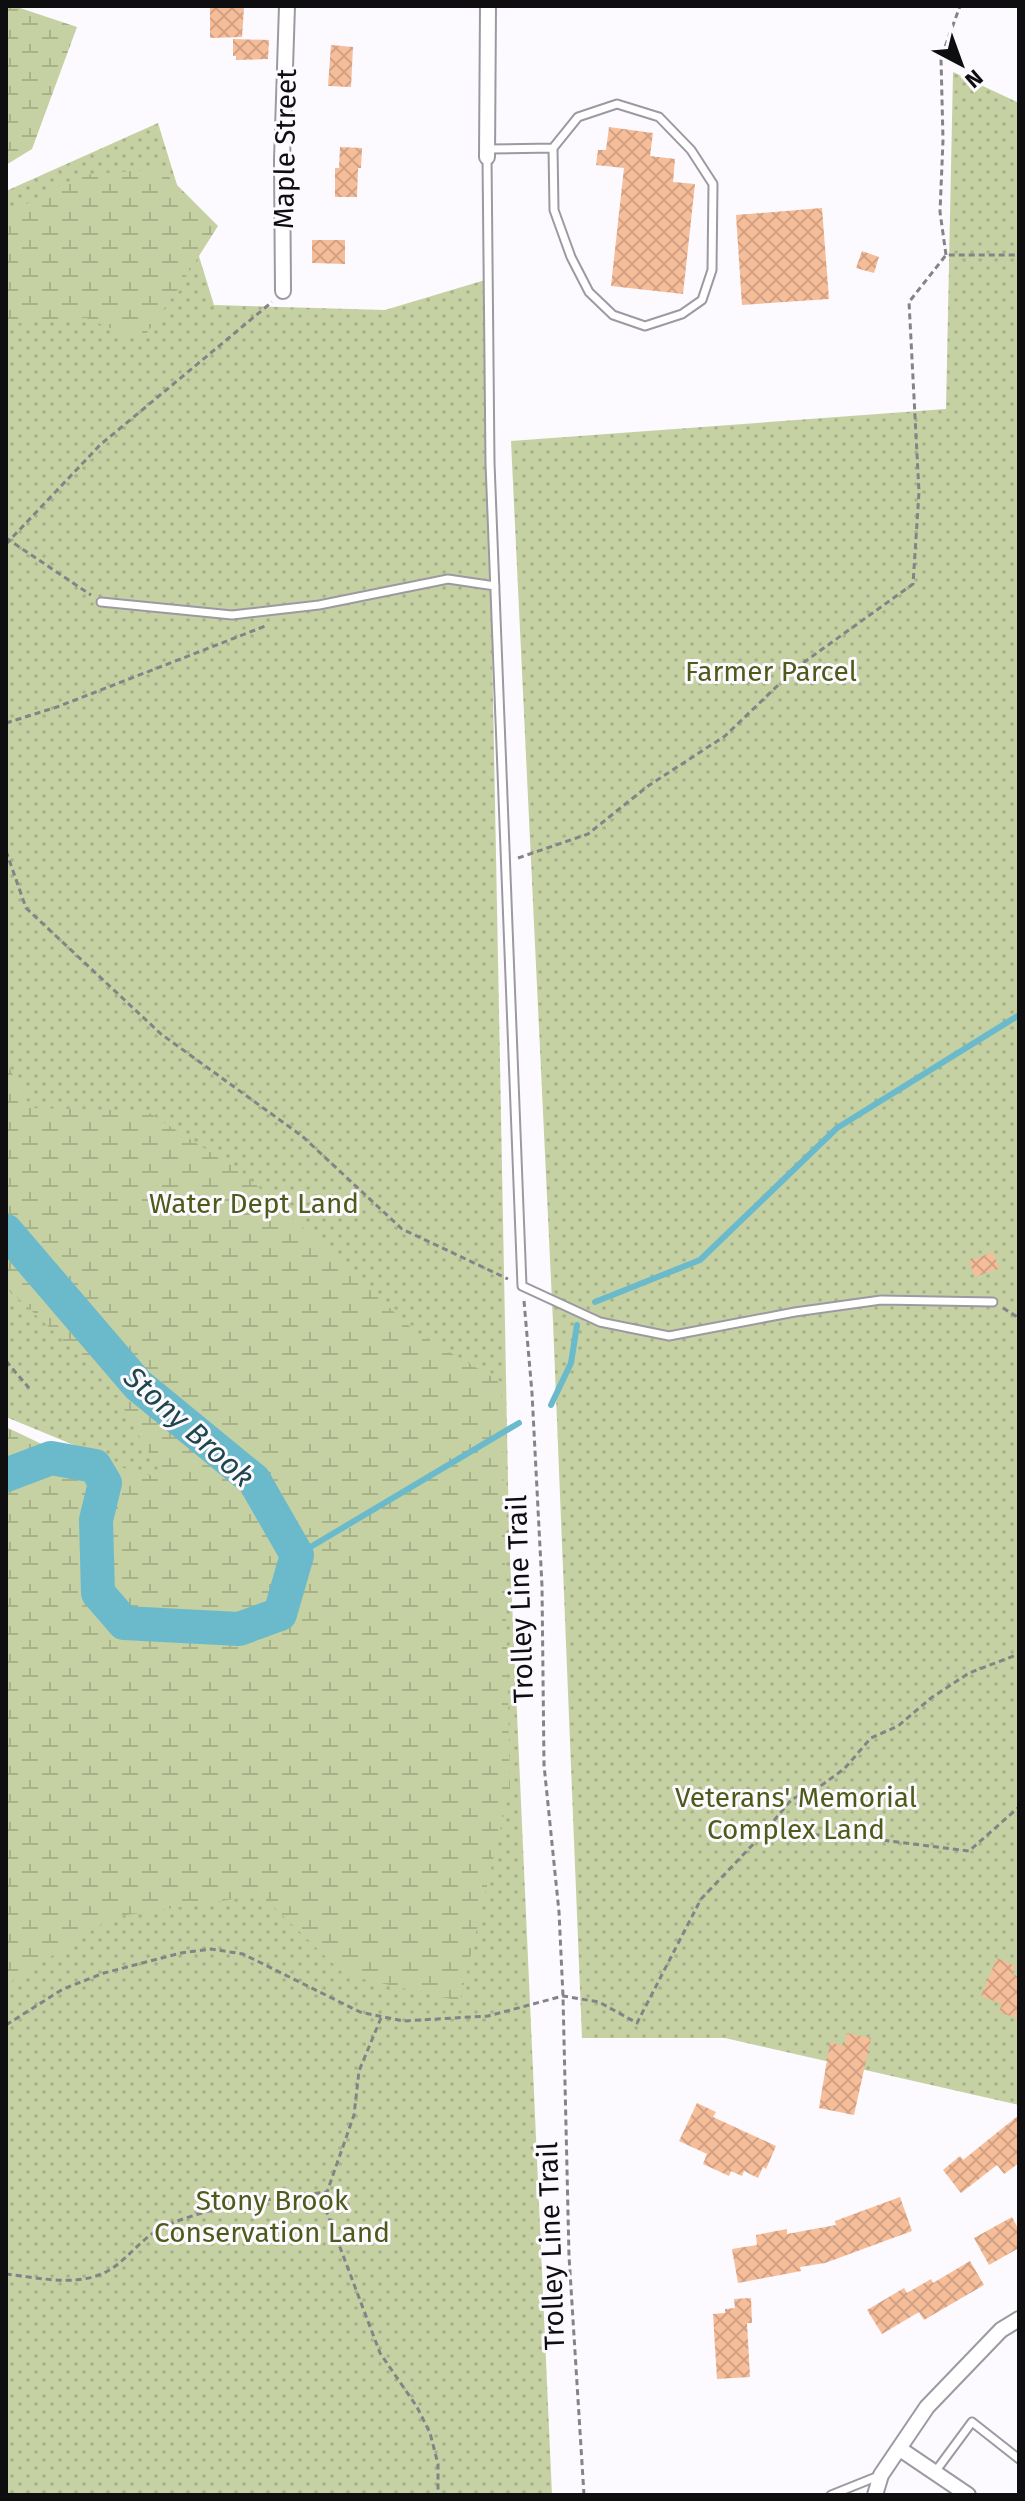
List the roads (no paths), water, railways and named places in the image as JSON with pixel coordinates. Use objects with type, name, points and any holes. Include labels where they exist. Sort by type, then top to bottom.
[{"type":"street","name":"Maple Street","points":[[283,291],[282,160],[287,6]]},
{"type":"street","points":[[488,6],[488,153]]},
{"type":"street","points":[[875,2495],[881,2475],[927,2407],[1001,2330],[1019,2319]]},
{"type":"street","points":[[900,2449],[968,2495]]},
{"type":"lane","points":[[553,148],[554,210],[571,257],[589,292],[613,315],[645,326],[682,314],[702,300],[712,270],[713,184],[691,150],[659,117],[617,104],[578,117],[553,148],[488,153],[490,463],[522,1286],[600,1322],[669,1336],[795,1312],[881,1300],[993,1302]]},
{"type":"lane","points":[[101,602],[232,615],[319,605],[448,579],[495,586]]},
{"type":"lane","points":[[935,2473],[972,2422],[1019,2459]]},
{"type":"lane","points":[[831,2495],[881,2475]]},
{"type":"waterway","points":[[595,1302],[700,1260],[837,1128],[1019,1015]]},
{"type":"waterway","name":"Stony Brook","points":[[6,1231],[138,1385],[254,1480],[297,1555],[280,1614],[239,1629],[124,1623],[98,1593],[96,1520],[105,1483],[95,1466],[51,1458],[6,1475]]},
{"type":"waterway","points":[[551,1405],[571,1363],[577,1325]]},
{"type":"waterway","points":[[297,1555],[519,1423]]},
{"type":"park label","name":"Farmer Parcel","points":[[771,671]]},
{"type":"park label","name":"Water Dept Land","points":[[254,1203]]},
{"type":"park label","name":"Veterans' Memorial Complex Land","points":[[796,1813]]},
{"type":"park label","name":"Stony Brook Conservation Land","points":[[272,2216]]}]
